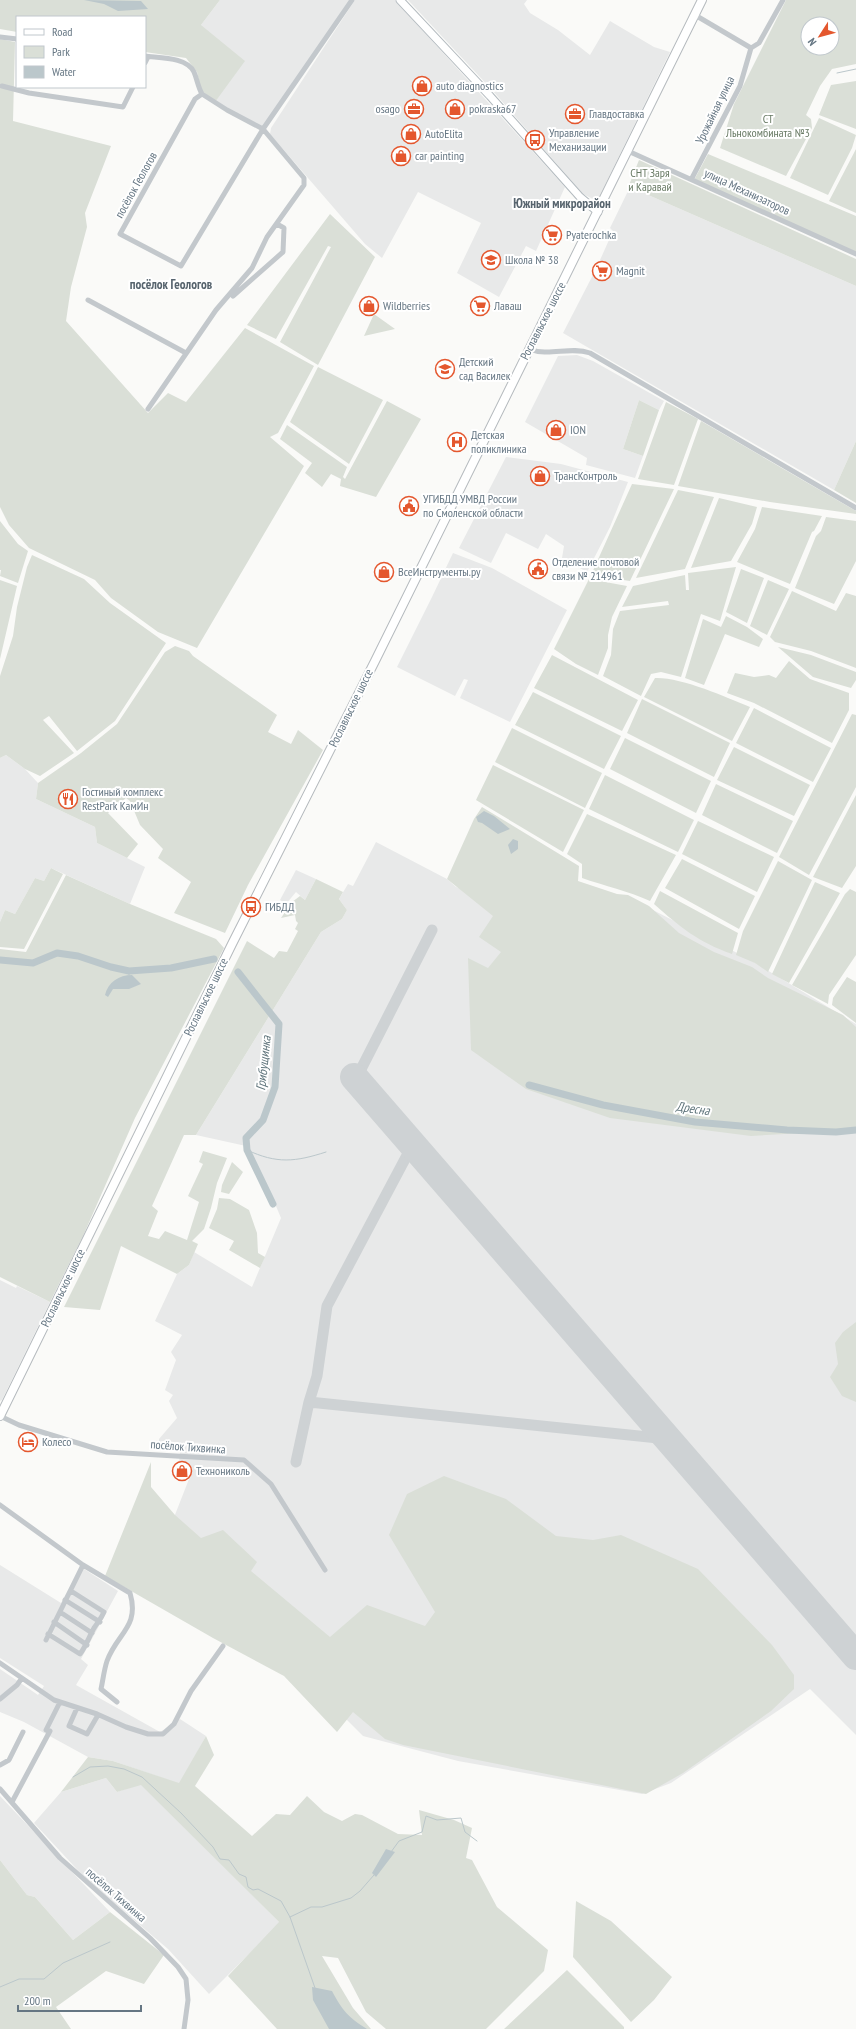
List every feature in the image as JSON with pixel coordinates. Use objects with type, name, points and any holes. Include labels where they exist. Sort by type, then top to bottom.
[{"type":"main road","name":"Рославльское шоссе","points":[[0,1416],[2,1407],[232,944],[375,661],[702,0]]},
{"type":"street","points":[[263,129],[352,0]]},
{"type":"street","points":[[400,0],[490,96],[580,197],[598,212]]},
{"type":"street","name":"Урожайная улица","points":[[692,178],[740,86],[751,48],[759,43],[783,0]]},
{"type":"street","points":[[695,15],[751,48]]},
{"type":"street","points":[[0,37],[16,39]]},
{"type":"street","points":[[147,57],[188,64],[194,72],[202,94],[227,110],[263,129],[304,178],[304,185],[267,237],[252,268],[186,353],[148,409]]},
{"type":"street","points":[[2,86],[29,93],[123,107],[132,88]]},
{"type":"street","name":"посёлок Геологов","points":[[202,94],[195,99],[120,234],[181,266],[263,129]]},
{"type":"street","name":"улица Механизаторов","points":[[628,151],[692,178],[856,254]]},
{"type":"street","points":[[222,305],[282,252],[284,228],[277,224]]},
{"type":"street","points":[[88,300],[186,353]]},
{"type":"street","points":[[529,349],[539,353],[576,349],[590,353],[856,508]]},
{"type":"street","name":"посёлок Тихвинка","points":[[0,1416],[19,1425],[107,1452],[244,1460],[271,1484],[325,1570]]},
{"type":"street","points":[[0,1505],[83,1564],[130,1593],[134,1605],[132,1619],[107,1660],[101,1689],[117,1702]]},
{"type":"street","points":[[46,1640],[83,1564]]},
{"type":"street","points":[[48,1634],[80,1654],[87,1646],[92,1633],[100,1622],[104,1612],[71,1591]]},
{"type":"street","points":[[65,1600],[100,1622]]},
{"type":"street","points":[[60,1612],[92,1633]]},
{"type":"street","points":[[54,1622],[87,1646]]},
{"type":"street","points":[[0,1663],[54,1700],[98,1714],[126,1727],[148,1734],[163,1734],[174,1724],[191,1691],[223,1646]]},
{"type":"street","points":[[0,1699],[17,1685],[22,1678]]},
{"type":"street","points":[[12,1802],[50,1731],[46,1730],[60,1702]]},
{"type":"street","points":[[77,1708],[69,1726],[87,1734],[98,1714]]},
{"type":"street","points":[[0,1765],[9,1760],[23,1732]]},
{"type":"street","name":"посёлок Тихвинка","points":[[0,1790],[60,1858],[150,1938],[178,1967],[186,1980],[188,2000],[184,2029]]},
{"type":"shaded area","points":[[220,0],[351,0],[261,129],[215,102],[201,25]]},
{"type":"shaded area","points":[[355,0],[395,0],[565,187],[536,251],[526,246],[499,297],[457,273],[481,223],[418,192],[382,258],[365,244],[270,134],[271,128]]},
{"type":"shaded area","points":[[408,0],[527,0],[524,4],[530,13],[558,30],[590,55],[610,21],[654,47],[670,52],[599,197],[593,199],[583,194],[493,91]]},
{"type":"shaded area","points":[[630,187],[856,286],[856,441],[834,490],[563,333],[596,269],[613,231],[610,228]]},
{"type":"shaded area","points":[[577,355],[593,361],[664,401],[659,410],[639,400],[623,449],[643,456],[635,478],[586,465],[587,458],[525,422],[558,356]]},
{"type":"shaded area","points":[[506,457],[561,464],[628,482],[610,527],[587,572],[562,558],[564,546],[546,534],[538,549],[506,533],[491,563],[459,548]]},
{"type":"shaded area","points":[[453,553],[492,568],[567,610],[510,722],[460,698],[468,680],[464,679],[455,696],[397,667]]},
{"type":"shaded area","points":[[6,755],[25,769],[38,783],[36,799],[95,827],[97,843],[145,867],[130,904],[51,868],[44,881],[35,878],[15,914],[5,910],[0,922],[0,758]]},
{"type":"shaded area","points":[[376,842],[447,879],[456,887],[468,891],[643,905],[749,959],[856,1024],[856,1735],[810,1689],[671,1783],[642,1794],[458,1761],[363,1736],[314,1687],[171,1525],[189,1479],[178,1478],[180,1450],[159,1448],[159,1439],[177,1418],[169,1401],[173,1395],[165,1390],[176,1360],[171,1352],[182,1335],[155,1321],[177,1274],[189,1265],[194,1252],[252,1287],[281,1218],[268,1187],[246,1146],[196,1135],[321,932],[342,919],[347,910],[339,899],[348,884],[353,886]]},
{"type":"shaded area","points":[[296,870],[316,879],[305,900],[296,892],[286,904],[280,900]]},
{"type":"shaded area","points":[[0,1280],[16,1288],[17,1286],[50,1302],[2,1400],[0,1401]]},
{"type":"shaded area","points":[[0,1565],[61,1603],[81,1567],[118,1591],[81,1659],[88,1665],[76,1685],[160,1732],[180,1719],[206,1736],[180,1784],[113,1761],[88,1757],[24,1722],[0,1712],[0,1669],[38,1695],[44,1686],[0,1658]]},
{"type":"shaded area","points":[[106,1778],[117,1792],[141,1784],[280,1923],[209,1994],[168,1949],[86,1879],[34,1823],[61,1792]]},
{"type":"shaded area","points":[[0,1796],[110,1912],[73,1940],[35,1897],[27,1895],[0,1860]]},
{"type":"green space","points":[[0,0],[220,0],[201,25],[245,61],[215,102],[201,90],[197,72],[186,58],[146,52],[146,16],[16,16],[16,32],[0,29]]},
{"type":"green space","name":"СТ Льнокомбината №3","points":[[786,0],[856,0],[856,64],[832,69],[820,86],[806,115],[811,119],[812,128],[786,176],[720,148],[734,104]]},
{"type":"green space","points":[[0,39],[15,42],[13,121],[111,146],[85,213],[87,227],[71,287],[66,321],[148,413],[168,393],[186,402],[245,328],[314,366],[278,433],[270,437],[304,466],[197,648],[158,632],[111,598],[95,580],[29,548],[9,525],[0,507]]},
{"type":"green space","points":[[856,81],[856,129],[819,115],[831,85]]},
{"type":"green space","points":[[819,118],[856,135],[852,148],[828,195],[790,178]]},
{"type":"green space","points":[[856,149],[856,213],[829,201]]},
{"type":"green space","name":"СНТ Заря и Каравай","points":[[708,154],[856,216],[856,254],[694,180]]},
{"type":"green space","name":"СНТ Заря и Каравай","points":[[639,160],[856,259],[856,286],[630,187],[629,185]]},
{"type":"green space","points":[[330,214],[375,257],[318,365],[280,342],[331,247],[328,246],[276,339],[247,325]]},
{"type":"green space","points":[[374,314],[395,329],[364,336]]},
{"type":"green space","points":[[318,367],[383,400],[349,464],[290,422]]},
{"type":"green space","points":[[639,400],[659,410],[643,456],[623,449]]},
{"type":"green space","points":[[387,401],[421,419],[376,497],[340,486],[341,479],[331,474],[322,487],[305,473],[312,463],[280,439],[287,425],[347,467],[343,477],[345,479]]},
{"type":"green space","points":[[666,402],[698,419],[674,485],[638,479]]},
{"type":"green space","points":[[701,421],[856,511],[856,514],[770,502],[678,486]]},
{"type":"green space","points":[[856,441],[856,503],[834,490]]},
{"type":"green space","points":[[632,484],[674,489],[630,581],[591,575]]},
{"type":"green space","points":[[678,490],[714,497],[685,569],[636,578]]},
{"type":"green space","points":[[719,498],[757,507],[752,524],[731,561],[691,568]]},
{"type":"green space","points":[[762,507],[822,516],[812,532],[790,584],[737,562],[755,529]]},
{"type":"green space","points":[[826,517],[856,521],[856,561],[834,604],[795,588],[816,536],[821,531]]},
{"type":"green space","points":[[0,521],[18,544],[28,551],[18,583],[0,576]]},
{"type":"green space","points":[[32,555],[84,579],[110,603],[166,643],[115,721],[77,751],[49,716],[43,720],[74,753],[40,776],[25,769],[6,755],[0,758],[0,676],[13,636],[17,607],[27,567]]},
{"type":"green space","points":[[736,567],[720,621],[701,614],[681,677],[661,672],[651,674],[641,696],[603,676],[611,655],[613,629],[620,611],[669,605],[668,601],[622,607],[633,586],[685,575],[686,590],[689,590],[688,573]]},
{"type":"green space","points":[[741,569],[764,578],[747,623],[726,612]]},
{"type":"green space","points":[[589,579],[627,586],[612,617],[608,635],[608,648],[598,675],[576,664],[554,649]]},
{"type":"green space","points":[[0,580],[17,586],[0,659]]},
{"type":"green space","points":[[768,580],[789,589],[767,635],[750,626]]},
{"type":"green space","points":[[792,591],[836,611],[846,593],[856,596],[856,668],[811,651],[775,642],[770,637]]},
{"type":"green space","points":[[726,616],[747,627],[763,639],[759,647],[725,634],[704,685],[685,678],[703,619],[721,627]]},
{"type":"green space","points":[[175,646],[189,651],[193,656],[277,715],[268,732],[291,744],[298,730],[323,750],[248,885],[225,933],[174,913],[191,882],[158,858],[163,849],[140,825],[130,801],[126,798],[108,813],[138,844],[127,858],[97,843],[95,827],[36,799],[38,783],[81,753],[117,724],[165,652]]},
{"type":"green space","points":[[778,647],[811,655],[856,672],[856,680],[851,688],[813,677]]},
{"type":"green space","points":[[552,655],[638,700],[622,731],[534,688]]},
{"type":"green space","points":[[789,661],[810,679],[849,693],[849,710],[832,743],[754,703],[727,693],[735,673],[754,677],[769,675],[776,678]]},
{"type":"green space","points":[[655,678],[690,684],[750,707],[732,741],[644,697]]},
{"type":"green space","points":[[533,692],[621,736],[604,769],[515,725]]},
{"type":"green space","points":[[642,699],[730,743],[714,777],[627,733]]},
{"type":"green space","points":[[754,708],[831,748],[813,782],[736,743]]},
{"type":"green space","points":[[852,714],[856,715],[856,787],[809,875],[779,857]]},
{"type":"green space","points":[[512,728],[602,773],[585,808],[495,762]]},
{"type":"green space","points":[[625,738],[711,781],[696,813],[610,769]]},
{"type":"green space","points":[[734,747],[810,785],[794,816],[717,780]]},
{"type":"green space","points":[[493,765],[584,810],[563,852],[476,800]]},
{"type":"green space","points":[[605,775],[694,820],[678,852],[589,809]]},
{"type":"green space","points":[[716,784],[793,821],[777,853],[702,815]]},
{"type":"green space","points":[[856,795],[856,866],[842,888],[813,877]]},
{"type":"green space","points":[[482,807],[579,866],[578,881],[617,894],[628,895],[649,906],[679,933],[714,952],[752,967],[768,978],[843,1015],[856,1027],[856,1130],[751,1136],[610,1118],[526,1089],[471,1050],[468,958],[488,968],[501,952],[479,937],[493,916],[447,879],[474,819]]},
{"type":"green space","points":[[587,814],[676,855],[650,901],[625,891],[582,878],[582,864],[567,854]]},
{"type":"green space","points":[[698,821],[774,857],[757,892],[682,854]]},
{"type":"green space","points":[[682,859],[755,896],[739,929],[665,888]]},
{"type":"green space","points":[[778,861],[812,880],[768,972],[755,963],[736,955],[743,931]]},
{"type":"green space","points":[[51,868],[63,874],[24,949],[0,947],[0,922],[5,910],[15,914],[35,878],[44,881]]},
{"type":"green space","points":[[66,875],[130,904],[216,939],[224,948],[135,1118],[83,1236],[50,1302],[0,1277],[0,949],[26,952]]},
{"type":"green space","points":[[316,879],[343,892],[339,899],[347,910],[342,919],[321,932],[196,1135],[184,1135],[152,1206],[158,1211],[148,1236],[159,1239],[165,1231],[187,1240],[199,1202],[188,1196],[203,1164],[199,1162],[203,1151],[227,1158],[217,1183],[204,1229],[192,1241],[198,1244],[189,1265],[177,1274],[121,1246],[100,1310],[64,1307],[247,941],[274,958],[279,951],[287,952],[298,931],[295,929],[298,923],[295,915],[281,918],[292,902],[300,896],[305,900]]},
{"type":"green space","points":[[815,882],[840,893],[789,983],[772,974]]},
{"type":"green space","points":[[850,889],[856,892],[856,955],[829,995],[828,1004],[792,985],[845,894]]},
{"type":"green space","points":[[660,891],[738,933],[732,954],[699,939],[681,927],[663,912],[654,904]]},
{"type":"green space","points":[[847,977],[856,982],[856,1023],[832,1005],[833,998]]},
{"type":"green space","points":[[232,1162],[243,1172],[229,1194],[221,1192],[222,1185]]},
{"type":"green space","points":[[219,1198],[230,1199],[249,1210],[257,1233],[258,1253],[265,1257],[260,1268],[229,1250],[234,1241],[209,1228],[217,1209]]},
{"type":"green space","points":[[856,1322],[856,1402],[842,1396],[830,1377],[838,1364],[835,1343],[843,1332]]},
{"type":"green space","points":[[151,1462],[151,1487],[175,1515],[201,1538],[223,1530],[257,1562],[251,1571],[330,1637],[367,1605],[425,1626],[435,1612],[389,1535],[407,1494],[444,1476],[506,1499],[556,1536],[593,1540],[621,1535],[698,1569],[772,1645],[794,1675],[794,1689],[771,1711],[683,1773],[646,1794],[403,1745],[385,1739],[353,1712],[337,1732],[284,1676],[213,1638],[105,1576]]},
{"type":"green space","points":[[206,1736],[214,1755],[195,1786],[252,1836],[276,1814],[290,1815],[307,1796],[324,1812],[342,1821],[355,1814],[362,1815],[398,1834],[422,1835],[419,1810],[454,1820],[472,1828],[466,1858],[472,1860],[497,1907],[548,1950],[544,1971],[486,2029],[386,2029],[366,2012],[338,1958],[322,1956],[353,2008],[371,2029],[277,2029],[228,1976],[279,1922],[141,1785],[117,1792],[106,1778],[61,1792],[88,1757],[113,1761],[179,1783]]},
{"type":"green space","points":[[0,1860],[27,1895],[35,1897],[73,1940],[110,1912],[164,1955],[144,1984],[106,1971],[56,2007],[71,2029],[0,2029]]},
{"type":"green space","points":[[576,1901],[611,1921],[672,1977],[654,2000],[631,2022],[573,1957]]},
{"type":"green space","points":[[567,1970],[624,2027],[624,2029],[504,2029]]},
{"type":"water","points":[[84,0],[141,1],[148,9],[118,11],[104,4]]},
{"type":"water","points":[[484,811],[494,816],[510,829],[498,834],[482,823],[478,822],[476,817]]},
{"type":"water","points":[[513,839],[518,841],[518,849],[511,854],[508,845]]},
{"type":"water","points":[[132,975],[141,984],[129,989],[113,989],[108,997],[105,995],[106,990],[115,980],[123,976]]},
{"type":"water","points":[[386,1849],[395,1852],[376,1877],[372,1873]]},
{"type":"water","points":[[312,1987],[332,1991],[346,2013],[367,2029],[329,2029],[313,2000]]},
{"type":"waterway","points":[[837,73],[856,69]]},
{"type":"waterway","name":"Грибущинка","points":[[0,960],[33,963],[57,953],[78,956],[111,967],[129,971],[171,968],[214,959]]},
{"type":"waterway","name":"Грибущинка","points":[[238,972],[279,1024],[275,1087],[263,1120],[246,1138],[247,1150],[273,1204]]},
{"type":"waterway","name":"Дресна","points":[[529,1085],[603,1105],[695,1122],[787,1130],[836,1132],[856,1130]]},
{"type":"waterway","points":[[247,1150],[268,1158],[286,1160],[305,1158],[326,1152]]},
{"type":"waterway","points":[[73,1777],[90,1767],[108,1766],[124,1769],[142,1777],[181,1813],[213,1847],[220,1859],[229,1860],[239,1874],[246,1877],[248,1887],[253,1890],[258,1889],[281,1901],[290,1917],[315,1988]]},
{"type":"waterway","points":[[391,1852],[399,1841],[422,1832],[426,1816],[437,1820],[461,1818],[465,1832],[477,1841]]},
{"type":"waterway","points":[[290,1917],[311,1907],[322,1907],[351,1898],[360,1891],[374,1875]]},
{"type":"waterway","points":[[0,1987],[19,1979],[44,1979],[63,1963],[110,1942]]},
{"type":"taxiway","points":[[356,1079],[432,930]]},
{"type":"taxiway","points":[[296,1462],[309,1402],[317,1376],[327,1306],[413,1144]]},
{"type":"taxiway","points":[[309,1402],[668,1439]]},
{"type":"runway","points":[[354,1077],[856,1656]]},
{"type":"place","name":"auto diagnostics","points":[[422,86]]},
{"type":"place","name":"osago","points":[[414,109]]},
{"type":"place","name":"pokraska67","points":[[455,109]]},
{"type":"place","name":"Главдоставка","points":[[575,114]]},
{"type":"place","name":"AutoElita","points":[[411,134]]},
{"type":"place","name":"Управление Механизации","points":[[535,140]]},
{"type":"place","name":"car painting","points":[[401,156]]},
{"type":"place","name":"Pyaterochka","points":[[552,235]]},
{"type":"place","name":"Школа № 38","points":[[491,260]]},
{"type":"place","name":"Magnit","points":[[602,271]]},
{"type":"place","name":"Wildberries","points":[[369,306]]},
{"type":"place","name":"Лаваш","points":[[480,306]]},
{"type":"place","name":"Детский сад Василек","points":[[445,369]]},
{"type":"place","name":"ION","points":[[556,430]]},
{"type":"place","name":"Детская поликлиника","points":[[457,442]]},
{"type":"place","name":"ТрансКонтроль","points":[[540,476]]},
{"type":"place","name":"УГИБДД УМВД России по Смоленской области","points":[[409,506]]},
{"type":"place","name":"Отделение почтовой связи № 214961","points":[[538,569]]},
{"type":"place","name":"ВсеИнструменты.ру","points":[[384,572]]},
{"type":"place","name":"Гостиный комплекс RestPark КамИн","points":[[68,799]]},
{"type":"place","name":"ГИБДД","points":[[251,907]]},
{"type":"place","name":"Колесо","points":[[28,1442]]},
{"type":"place","name":"Технониколь","points":[[182,1471]]},
{"type":"district","name":"Южный микрорайон","points":[[562,203]]},
{"type":"district","name":"посёлок Геологов","points":[[171,284]]}]
